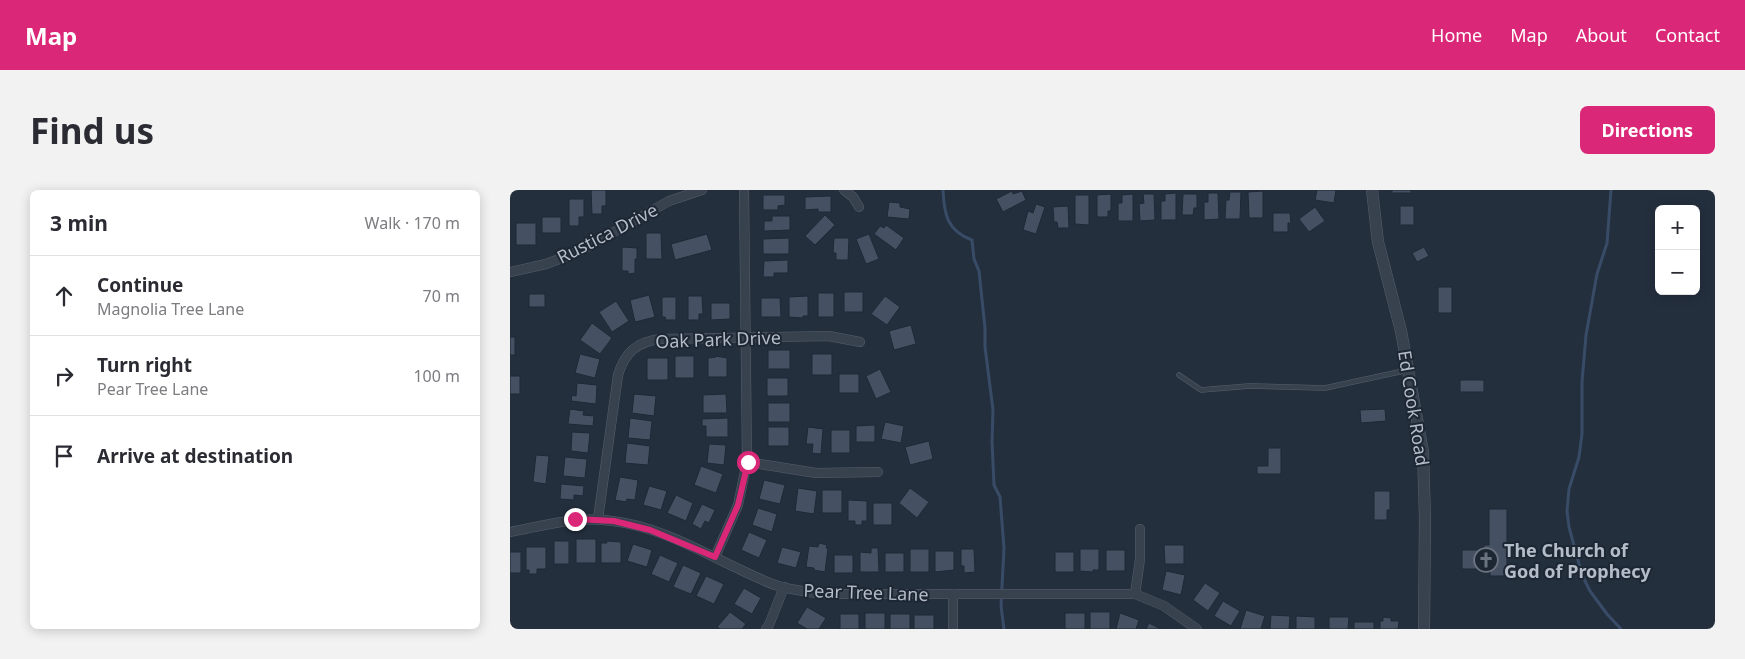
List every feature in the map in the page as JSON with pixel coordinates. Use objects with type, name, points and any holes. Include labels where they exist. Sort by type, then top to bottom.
[{"type":"street","name":"Rustica Drive","points":[[510,272],[546,264],[580,251],[669,201],[702,190]]},
{"type":"street","points":[[715,557],[738,505],[748,462],[744,190]]},
{"type":"street","points":[[844,190],[853,197],[859,207]]},
{"type":"street","name":"Ed Cook Road","points":[[1372,190],[1378,242],[1409,370],[1424,468],[1424,629]]},
{"type":"street","name":"Oak Park Drive","points":[[598,519],[618,375],[622,362],[628,354],[646,341],[829,336],[860,342]]},
{"type":"street","points":[[748,462],[816,473],[878,472]]},
{"type":"street","name":"Pear Tree Lane","points":[[510,532],[547,523],[575,519],[614,521],[650,530],[784,587],[824,594],[1135,594],[1164,606],[1197,629]]},
{"type":"street","points":[[1135,594],[1140,559],[1140,529]]},
{"type":"street","points":[[766,629],[784,587]]},
{"type":"street","points":[[953,594],[953,629]]},
{"type":"lane","points":[[1179,375],[1201,390],[1249,386],[1325,388],[1409,370]]},
{"type":"building","points":[[591,190],[606,190],[606,206],[602,206],[602,214],[592,214]]},
{"type":"building","points":[[1317,190],[1336,190],[1334,203],[1315,200]]},
{"type":"building","points":[[1392,190],[1411,190],[1411,193],[1392,193]]},
{"type":"building","points":[[1012,191],[1013,194],[1022,191],[1026,200],[1003,212],[996,199]]},
{"type":"building","points":[[1263,191],[1263,218],[1249,218],[1248,192]]},
{"type":"building","points":[[1230,192],[1241,192],[1240,219],[1225,219],[1226,200],[1229,200]]},
{"type":"building","points":[[1176,193],[1176,220],[1161,220],[1161,201],[1165,201],[1165,194]]},
{"type":"building","points":[[1208,193],[1218,193],[1219,219],[1204,220],[1204,202],[1208,202]]},
{"type":"building","points":[[1111,194],[1111,211],[1108,211],[1108,217],[1097,217],[1097,195]]},
{"type":"building","points":[[1133,194],[1133,221],[1118,221],[1118,203],[1122,203],[1122,195]]},
{"type":"building","points":[[1143,194],[1154,194],[1155,220],[1140,221],[1139,204],[1144,203]]},
{"type":"building","points":[[1183,194],[1197,194],[1197,208],[1194,208],[1193,215],[1182,215]]},
{"type":"building","points":[[763,195],[785,195],[785,205],[778,206],[778,210],[763,210]]},
{"type":"building","points":[[1075,195],[1089,195],[1089,225],[1075,224]]},
{"type":"building","points":[[831,196],[831,212],[818,212],[818,209],[805,210],[805,197]]},
{"type":"building","points":[[569,199],[584,199],[584,217],[579,217],[579,226],[569,226]]},
{"type":"building","points":[[889,202],[900,203],[900,207],[910,209],[909,219],[887,217]]},
{"type":"building","points":[[1036,204],[1045,207],[1036,234],[1023,230],[1028,211],[1033,213]]},
{"type":"building","points":[[1068,206],[1069,228],[1058,228],[1057,222],[1054,222],[1053,207]]},
{"type":"building","points":[[1400,206],[1414,206],[1414,225],[1400,225]]},
{"type":"building","points":[[1315,207],[1325,221],[1309,232],[1299,219]]},
{"type":"building","points":[[1273,213],[1290,213],[1291,223],[1288,223],[1288,232],[1273,232]]},
{"type":"building","points":[[825,215],[835,225],[815,245],[805,236]]},
{"type":"building","points":[[772,216],[790,216],[790,230],[764,231],[764,221],[772,221]]},
{"type":"building","points":[[542,217],[561,217],[561,233],[542,233]]},
{"type":"building","points":[[516,223],[536,223],[536,245],[516,245]]},
{"type":"building","points":[[886,225],[904,238],[896,250],[874,234],[880,226],[884,228]]},
{"type":"building","points":[[646,233],[661,233],[662,259],[646,259]]},
{"type":"building","points":[[707,234],[712,250],[675,260],[671,244]]},
{"type":"building","points":[[869,234],[879,259],[866,264],[856,239]]},
{"type":"building","points":[[789,238],[789,254],[763,254],[763,239]]},
{"type":"building","points":[[834,238],[849,238],[848,260],[836,260],[836,253],[833,253]]},
{"type":"building","points":[[622,247],[637,248],[635,273],[628,274],[628,271],[622,271]]},
{"type":"building","points":[[1424,247],[1429,256],[1417,262],[1412,253]]},
{"type":"building","points":[[788,260],[788,273],[774,273],[774,277],[763,277],[764,261]]},
{"type":"building","points":[[1438,287],[1452,287],[1452,313],[1438,313]]},
{"type":"building","points":[[844,292],[863,292],[863,312],[844,312]]},
{"type":"building","points":[[818,293],[834,293],[834,317],[818,317]]},
{"type":"building","points":[[529,294],[545,294],[545,307],[529,307]]},
{"type":"building","points":[[649,295],[655,317],[635,322],[630,300]]},
{"type":"building","points":[[688,296],[702,296],[703,314],[699,314],[699,320],[688,320]]},
{"type":"building","points":[[808,296],[808,316],[803,316],[803,318],[789,317],[789,297]]},
{"type":"building","points":[[885,296],[900,307],[887,325],[871,314]]},
{"type":"building","points":[[662,297],[676,297],[676,320],[666,320],[665,317],[662,317]]},
{"type":"building","points":[[761,298],[780,298],[781,317],[761,317]]},
{"type":"building","points":[[616,301],[629,321],[612,332],[599,312]]},
{"type":"building","points":[[711,303],[730,303],[730,319],[711,320]]},
{"type":"building","points":[[592,323],[612,338],[600,354],[580,340]]},
{"type":"building","points":[[911,325],[916,344],[894,350],[889,331]]},
{"type":"building","points":[[510,337],[515,337],[515,355],[510,355]]},
{"type":"building","points":[[768,350],[790,350],[790,369],[768,369]]},
{"type":"building","points":[[580,354],[600,359],[595,378],[575,373]]},
{"type":"building","points":[[812,354],[832,354],[832,375],[812,375]]},
{"type":"building","points":[[675,356],[694,356],[694,378],[675,378]]},
{"type":"building","points":[[716,356],[727,358],[727,377],[708,377],[708,358]]},
{"type":"building","points":[[647,358],[668,358],[668,380],[647,380]]},
{"type":"building","points":[[880,369],[891,392],[876,399],[866,376]]},
{"type":"building","points":[[839,374],[859,374],[859,393],[839,393]]},
{"type":"building","points":[[510,376],[520,376],[520,394],[510,394]]},
{"type":"building","points":[[767,378],[788,378],[788,396],[767,396]]},
{"type":"building","points":[[1460,380],[1484,380],[1484,392],[1460,392]]},
{"type":"building","points":[[577,383],[597,385],[596,404],[571,401],[572,395],[576,396]]},
{"type":"building","points":[[634,394],[656,396],[654,416],[632,413]]},
{"type":"building","points":[[726,394],[727,413],[703,413],[703,395]]},
{"type":"building","points":[[768,403],[790,403],[790,422],[768,422]]},
{"type":"building","points":[[570,409],[584,411],[583,415],[594,416],[593,426],[568,424]]},
{"type":"building","points":[[1385,409],[1386,421],[1361,423],[1360,410]]},
{"type":"building","points":[[630,418],[652,421],[650,440],[628,438]]},
{"type":"building","points":[[728,418],[728,437],[706,437],[706,426],[702,426],[702,419]]},
{"type":"building","points":[[885,422],[904,426],[901,443],[881,439]]},
{"type":"building","points":[[875,425],[875,442],[856,442],[856,426]]},
{"type":"building","points":[[768,427],[789,427],[789,446],[768,446]]},
{"type":"building","points":[[808,427],[823,429],[821,454],[812,453],[813,444],[806,444]]},
{"type":"building","points":[[831,430],[850,430],[850,453],[831,453]]},
{"type":"building","points":[[572,432],[590,433],[588,453],[571,451]]},
{"type":"building","points":[[929,441],[933,459],[910,465],[905,447]]},
{"type":"building","points":[[627,443],[650,446],[648,465],[625,463]]},
{"type":"building","points":[[709,444],[726,445],[724,465],[707,463]]},
{"type":"building","points":[[1268,448],[1281,448],[1281,474],[1257,474],[1257,466],[1268,466]]},
{"type":"building","points":[[536,455],[549,456],[546,484],[533,482]]},
{"type":"building","points":[[565,457],[587,459],[585,478],[563,476]]},
{"type":"building","points":[[701,466],[723,474],[716,493],[694,485]]},
{"type":"building","points":[[620,477],[638,480],[635,500],[627,499],[626,502],[615,500]]},
{"type":"building","points":[[764,480],[785,485],[780,504],[759,499]]},
{"type":"building","points":[[561,484],[584,486],[583,496],[574,495],[574,500],[560,499]]},
{"type":"building","points":[[649,486],[667,491],[661,510],[643,505]]},
{"type":"building","points":[[798,488],[817,491],[814,514],[795,511]]},
{"type":"building","points":[[910,488],[929,502],[917,518],[899,503]]},
{"type":"building","points":[[822,490],[842,490],[842,513],[822,513]]},
{"type":"building","points":[[1374,491],[1390,491],[1390,510],[1387,510],[1387,520],[1374,520]]},
{"type":"building","points":[[676,495],[693,503],[686,521],[667,513]]},
{"type":"building","points":[[848,500],[867,501],[867,521],[862,521],[862,525],[855,525],[855,521],[848,521]]},
{"type":"building","points":[[873,503],[892,503],[892,525],[873,525]]},
{"type":"building","points":[[702,504],[715,510],[709,523],[705,521],[701,529],[692,524]]},
{"type":"building","points":[[758,508],[777,514],[772,532],[752,525]]},
{"type":"building","points":[[1489,509],[1507,509],[1507,576],[1490,576],[1490,569],[1462,569],[1462,550],[1484,550],[1484,545],[1489,545]]},
{"type":"building","points":[[749,532],[767,540],[759,558],[741,550]]},
{"type":"building","points":[[576,539],[596,539],[596,563],[576,563]]},
{"type":"building","points":[[554,541],[569,541],[569,564],[554,564]]},
{"type":"building","points":[[606,541],[621,542],[621,563],[601,563],[601,543],[607,543]]},
{"type":"building","points":[[819,543],[827,545],[826,548],[828,548],[825,572],[806,567],[809,546],[818,547]]},
{"type":"building","points":[[633,544],[652,550],[647,567],[627,561]]},
{"type":"building","points":[[1164,545],[1184,545],[1184,564],[1165,564]]},
{"type":"building","points":[[526,547],[546,547],[546,569],[537,569],[537,574],[529,574],[529,570],[526,570]]},
{"type":"building","points":[[782,547],[801,552],[796,568],[777,563]]},
{"type":"building","points":[[871,548],[878,548],[879,572],[860,572],[860,552],[871,553]]},
{"type":"building","points":[[910,549],[929,549],[929,572],[910,572]]},
{"type":"building","points":[[961,549],[974,549],[975,572],[964,573],[964,566],[961,566]]},
{"type":"building","points":[[1080,549],[1099,549],[1099,570],[1093,570],[1093,572],[1080,571]]},
{"type":"building","points":[[1106,550],[1125,550],[1125,571],[1106,571]]},
{"type":"building","points":[[935,551],[954,551],[954,570],[935,572]]},
{"type":"building","points":[[510,552],[521,552],[521,573],[510,573]]},
{"type":"building","points":[[1055,552],[1074,552],[1074,572],[1055,572]]},
{"type":"building","points":[[885,553],[904,553],[904,572],[885,572]]},
{"type":"building","points":[[660,555],[678,563],[669,582],[651,574]]},
{"type":"building","points":[[834,555],[853,555],[853,573],[834,573]]},
{"type":"building","points":[[683,565],[701,573],[691,594],[673,587]]},
{"type":"building","points":[[1166,571],[1185,575],[1181,595],[1162,590]]},
{"type":"building","points":[[706,576],[724,584],[714,604],[696,596]]},
{"type":"building","points":[[1205,583],[1220,593],[1208,611],[1193,600]]},
{"type":"building","points":[[744,588],[761,598],[752,614],[734,604]]},
{"type":"building","points":[[1223,601],[1240,611],[1231,626],[1214,616]]},
{"type":"building","points":[[807,607],[826,618],[819,629],[807,629],[797,623]]},
{"type":"building","points":[[1246,610],[1265,616],[1261,629],[1240,629]]},
{"type":"building","points":[[730,612],[746,624],[742,629],[720,629],[717,627]]},
{"type":"building","points":[[1090,612],[1110,612],[1110,629],[1090,629]]},
{"type":"building","points":[[865,613],[885,613],[885,629],[865,629]]},
{"type":"building","points":[[1065,613],[1085,613],[1085,629],[1065,629]]},
{"type":"building","points":[[1120,613],[1139,620],[1136,629],[1116,629]]},
{"type":"building","points":[[840,614],[859,614],[859,629],[840,629]]},
{"type":"building","points":[[890,614],[910,614],[910,629],[890,629]]},
{"type":"building","points":[[914,615],[934,615],[934,629],[914,629]]},
{"type":"building","points":[[1271,615],[1290,616],[1289,629],[1270,629]]},
{"type":"building","points":[[1296,616],[1315,617],[1315,629],[1296,629]]},
{"type":"building","points":[[1329,617],[1349,617],[1348,629],[1329,629]]},
{"type":"building","points":[[1383,617],[1391,618],[1391,621],[1399,621],[1398,629],[1380,629],[1380,621],[1383,621]]},
{"type":"building","points":[[1354,622],[1374,622],[1374,629],[1354,629]]},
{"type":"building","points":[[1149,623],[1161,629],[1146,629]]},
{"type":"waterway","points":[[943,190],[944,207],[948,221],[957,232],[972,240],[974,259],[979,271],[985,347],[993,410],[994,485],[1000,497],[1004,548],[1001,606],[1004,629]]},
{"type":"waterway","points":[[1611,190],[1607,243],[1597,274],[1586,335],[1582,382],[1582,434],[1579,457],[1569,489],[1567,511],[1569,527],[1582,575],[1590,591],[1621,629]]},
{"type":"place","name":"The Church of God of Prophecy","points":[[1486,560]]},
{"type":"route","points":[[575,519],[614,521],[650,530],[715,557],[738,505],[748,462]]}]
